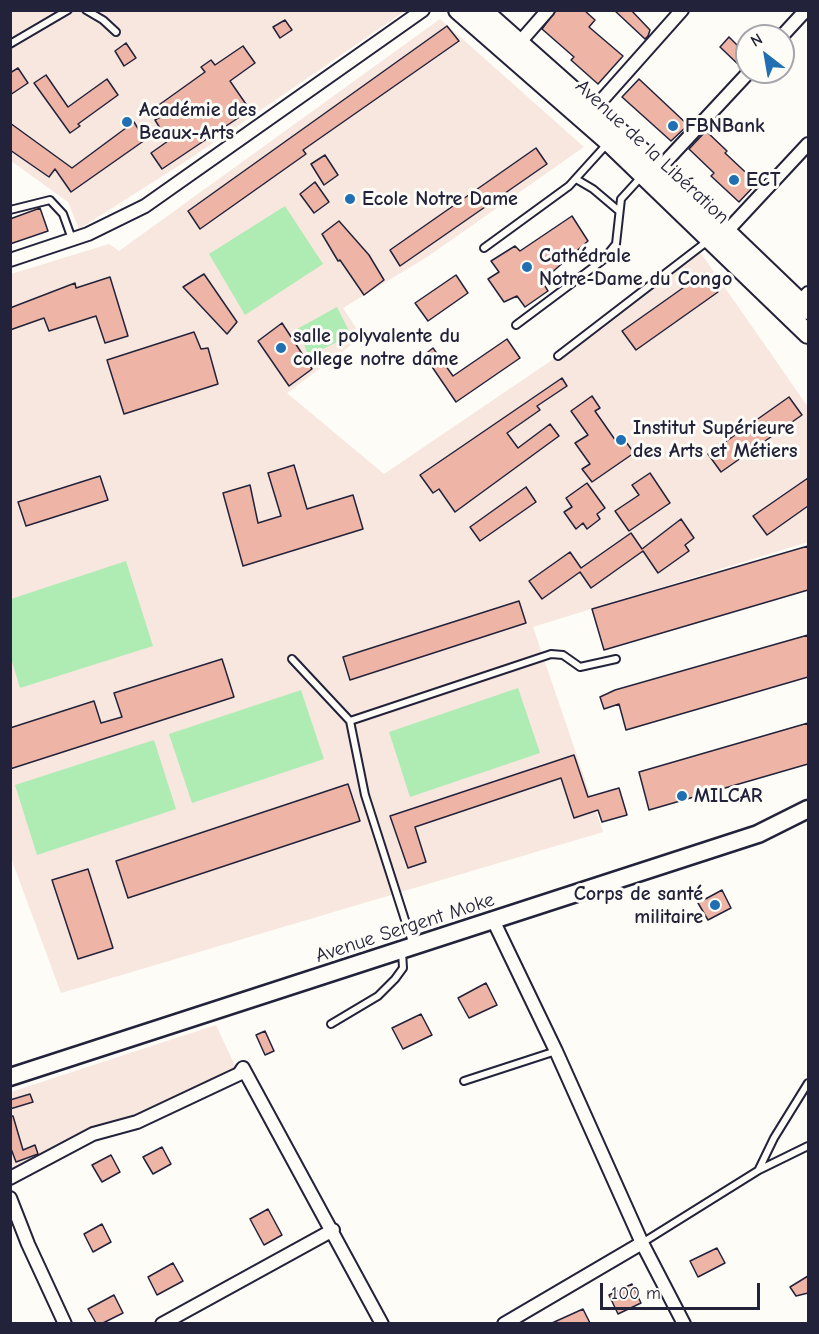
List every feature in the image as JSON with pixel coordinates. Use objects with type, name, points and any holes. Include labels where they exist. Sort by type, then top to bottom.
[{"type":"main road","name":"Avenue de la Libération","points":[[458,10],[609,142],[651,174],[719,234],[806,302]]},
{"type":"main road","name":"Avenue de la Libération","points":[[482,10],[594,109],[651,174]]},
{"type":"main road","name":"Avenue de la Libération","points":[[719,234],[808,334]]},
{"type":"main road","name":"Avenue Sergent Moke","points":[[10,1077],[408,950],[764,832],[808,808]]},
{"type":"street","points":[[10,260],[72,239],[145,206],[423,10]]},
{"type":"street","points":[[520,42],[548,10]]},
{"type":"street","points":[[594,109],[682,10]]},
{"type":"street","points":[[793,24],[806,10]]},
{"type":"street","points":[[651,174],[737,84]]},
{"type":"street","points":[[719,234],[808,144]]},
{"type":"street","points":[[494,922],[556,1051],[642,1244],[684,1323]]},
{"type":"street","points":[[10,1178],[93,1134],[137,1122],[239,1074],[243,1068],[382,1323]]},
{"type":"street","points":[[10,1198],[28,1244],[65,1323]]},
{"type":"street","points":[[162,1323],[333,1230]]},
{"type":"street","points":[[504,1323],[642,1244]]},
{"type":"lane","points":[[10,44],[68,10]]},
{"type":"lane","points":[[86,10],[103,20],[116,32]]},
{"type":"lane","points":[[484,248],[546,205],[576,179],[609,142]]},
{"type":"lane","points":[[516,325],[603,260],[616,244],[621,223],[619,211],[621,199],[651,174]]},
{"type":"lane","points":[[576,179],[593,189],[619,211]]},
{"type":"lane","points":[[10,210],[50,200],[63,214],[72,239]]},
{"type":"lane","points":[[558,356],[719,234]]},
{"type":"lane","points":[[350,721],[551,654],[562,656],[580,667],[616,659]]},
{"type":"lane","points":[[292,659],[350,721],[365,795],[408,950],[403,968],[378,996],[331,1024]]},
{"type":"lane","points":[[464,1081],[556,1051]]},
{"type":"lane","points":[[759,1170],[774,1138],[808,1083]]},
{"type":"lane","points":[[642,1244],[759,1170],[808,1146]]},
{"type":"shaded area","name":"Académie des Beaux-Arts","points":[[11,11],[405,11],[191,158],[79,229],[68,202],[11,161]]},
{"type":"shaded area","points":[[440,19],[584,147],[427,257],[343,308],[362,337],[287,393],[384,474],[558,356],[698,249],[808,407],[808,542],[533,627],[603,832],[61,993],[11,858],[11,274],[109,244],[119,251]]},
{"type":"shaded area","points":[[216,1025],[237,1070],[138,1118],[122,1119],[84,1135],[11,1173],[11,1092]]},
{"type":"green space","points":[[285,206],[323,264],[245,315],[209,254]]},
{"type":"green space","points":[[337,307],[351,335],[309,356],[297,329]]},
{"type":"green space","points":[[126,561],[153,646],[20,688],[11,658],[11,599]]},
{"type":"green space","points":[[518,688],[540,753],[410,797],[389,732]]},
{"type":"green space","points":[[301,690],[324,759],[192,803],[169,734]]},
{"type":"green space","points":[[154,740],[176,809],[37,855],[15,785]]},
{"type":"building","points":[[556,10],[584,10],[595,20],[589,27],[623,56],[598,84],[571,60],[574,57],[542,29]]},
{"type":"building","points":[[614,10],[631,10],[650,30],[648,36],[645,39]]},
{"type":"building","points":[[285,20],[292,30],[280,38],[273,27]]},
{"type":"building","points":[[447,26],[459,41],[303,150],[306,154],[200,229],[188,211]]},
{"type":"building","points":[[729,37],[735,43],[735,61],[720,47]]},
{"type":"building","points":[[126,43],[136,58],[124,66],[115,51]]},
{"type":"building","points":[[243,46],[255,63],[230,81],[250,110],[162,169],[151,153],[168,141],[155,120],[162,116],[156,107],[205,72],[201,67],[211,60],[215,65]]},
{"type":"building","points":[[18,68],[28,83],[10,95],[10,73]]},
{"type":"building","points":[[46,75],[68,107],[107,79],[118,95],[78,124],[80,126],[70,133],[34,83]]},
{"type":"building","points":[[639,79],[688,125],[671,141],[622,97]]},
{"type":"building","points":[[134,122],[145,140],[71,192],[55,169],[49,177],[10,150],[10,123],[72,168]]},
{"type":"building","points":[[706,131],[727,151],[725,153],[757,183],[739,202],[711,176],[714,173],[689,149]]},
{"type":"building","points":[[536,148],[547,164],[400,266],[390,250]]},
{"type":"building","points":[[325,155],[338,175],[324,185],[311,164]]},
{"type":"building","points":[[315,182],[329,202],[314,213],[300,194]]},
{"type":"building","points":[[40,208],[48,231],[10,244],[10,219]]},
{"type":"building","name":"Cathédrale Notre-Dame du Congo","points":[[572,216],[588,241],[542,281],[548,291],[525,307],[517,296],[504,302],[488,279],[499,272],[491,261],[515,246],[520,251]]},
{"type":"building","points":[[339,221],[369,255],[384,280],[364,295],[340,260],[338,261],[322,234]]},
{"type":"building","points":[[704,273],[718,292],[636,350],[622,331]]},
{"type":"building","points":[[204,274],[237,322],[227,334],[183,287]]},
{"type":"building","points":[[456,275],[468,293],[428,321],[415,303]]},
{"type":"building","points":[[110,277],[128,336],[105,343],[96,316],[49,331],[44,318],[10,330],[10,308],[75,283],[76,288]]},
{"type":"building","name":"salle polyvalente du college notre dame","points":[[282,323],[312,369],[289,386],[258,341]]},
{"type":"building","points":[[194,332],[201,349],[208,348],[218,384],[124,414],[107,360]]},
{"type":"building","points":[[507,339],[520,358],[456,402],[424,355],[433,348],[453,376]]},
{"type":"building","points":[[562,378],[567,386],[537,406],[540,410],[507,433],[518,448],[550,424],[559,436],[455,512],[439,489],[433,493],[420,475]]},
{"type":"building","points":[[592,396],[600,408],[595,411],[618,444],[624,439],[634,453],[592,482],[582,469],[590,464],[575,443],[588,435],[571,411]]},
{"type":"building","points":[[789,397],[802,415],[721,472],[708,454]]},
{"type":"building","points":[[294,465],[307,509],[353,495],[363,529],[243,566],[223,493],[250,485],[258,523],[281,516],[268,473]]},
{"type":"building","points":[[650,473],[670,503],[629,531],[615,511],[639,495],[632,485]]},
{"type":"building","points":[[100,476],[108,500],[26,526],[18,502]]},
{"type":"building","points":[[808,478],[808,506],[767,535],[753,516]]},
{"type":"building","points":[[587,483],[605,508],[597,514],[600,519],[587,529],[583,523],[576,529],[564,512],[572,507],[566,498]]},
{"type":"building","points":[[526,487],[536,502],[480,541],[470,527]]},
{"type":"building","points":[[681,519],[694,538],[685,545],[689,551],[658,573],[643,551],[591,588],[580,572],[542,599],[529,581],[570,552],[581,568],[631,533],[642,549]]},
{"type":"building","points":[[808,546],[808,590],[604,650],[592,609]]},
{"type":"building","points":[[519,601],[526,623],[350,680],[343,657]]},
{"type":"building","points":[[808,635],[808,677],[626,730],[619,704],[604,709],[600,697],[615,690]]},
{"type":"building","points":[[222,659],[234,697],[10,769],[10,728],[94,701],[101,723],[122,717],[114,693]]},
{"type":"building","points":[[808,723],[808,764],[649,810],[639,772]]},
{"type":"building","points":[[574,755],[588,797],[619,788],[627,815],[602,822],[598,810],[574,818],[561,778],[415,827],[426,862],[408,868],[390,816]]},
{"type":"building","points":[[348,784],[360,821],[128,898],[116,861]]},
{"type":"building","points":[[88,869],[113,948],[78,959],[52,880]]},
{"type":"building","name":"Corps de santé militaire","points":[[722,890],[731,908],[708,920],[698,903]]},
{"type":"building","points":[[486,983],[497,1005],[469,1018],[458,998]]},
{"type":"building","points":[[421,1014],[432,1035],[403,1049],[392,1028]]},
{"type":"building","points":[[265,1031],[274,1051],[265,1055],[256,1035]]},
{"type":"building","points":[[30,1094],[33,1102],[10,1109],[10,1100]]},
{"type":"building","points":[[10,1116],[13,1116],[23,1150],[35,1145],[38,1154],[16,1162],[10,1146]]},
{"type":"building","points":[[162,1147],[171,1164],[153,1174],[143,1157]]},
{"type":"building","points":[[111,1155],[120,1172],[102,1182],[92,1165]]},
{"type":"building","points":[[268,1209],[282,1235],[264,1245],[250,1219]]},
{"type":"building","points":[[102,1224],[111,1242],[93,1252],[84,1234]]},
{"type":"building","points":[[717,1248],[725,1263],[698,1277],[690,1261]]},
{"type":"building","points":[[173,1263],[183,1281],[157,1295],[148,1277]]},
{"type":"building","points":[[808,1276],[808,1293],[796,1296],[790,1287]]},
{"type":"building","points":[[632,1284],[641,1303],[618,1314],[609,1295]]},
{"type":"building","points":[[114,1295],[123,1313],[103,1323],[96,1323],[88,1309]]},
{"type":"building","points":[[583,1309],[590,1323],[552,1323]]},
{"type":"place","name":"Académie des Beaux-Arts","points":[[127,122]]},
{"type":"place","name":"FBNBank","points":[[673,126]]},
{"type":"place","name":"ECT","points":[[734,180]]},
{"type":"place","name":"Ecole Notre Dame","points":[[350,199]]},
{"type":"place","name":"Cathédrale Notre-Dame du Congo","points":[[527,267]]},
{"type":"place","name":"salle polyvalente du college notre dame","points":[[281,348]]},
{"type":"place","name":"Institut Supérieure des Arts et Métiers","points":[[621,440]]},
{"type":"place","name":"MILCAR","points":[[682,796]]},
{"type":"place","name":"Corps de santé militaire","points":[[715,905]]}]
